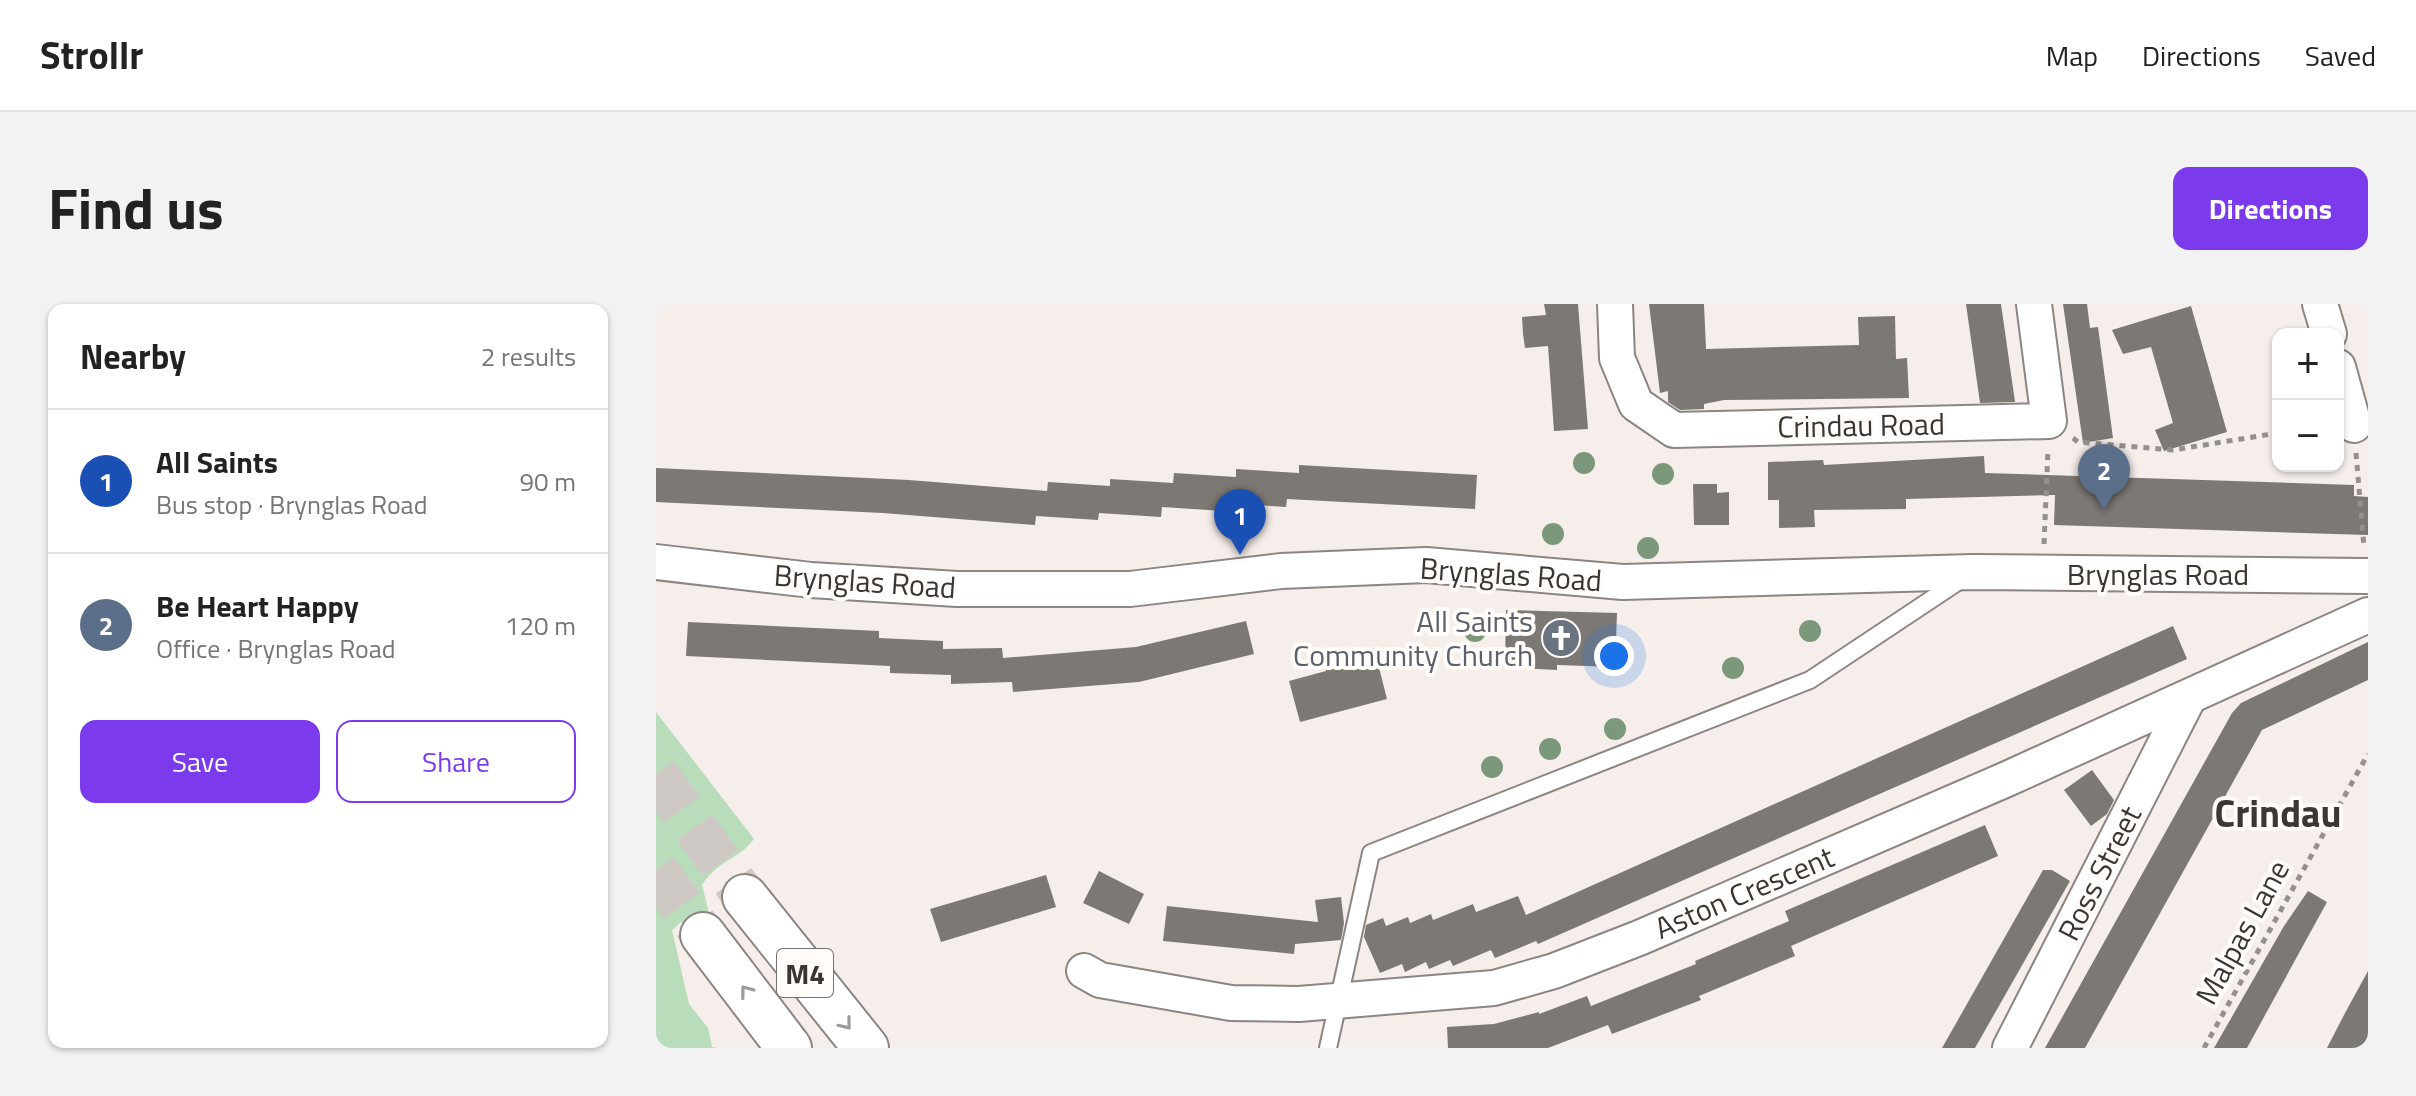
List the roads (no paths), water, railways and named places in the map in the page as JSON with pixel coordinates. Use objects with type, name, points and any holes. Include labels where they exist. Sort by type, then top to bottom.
[{"type":"highway","name":"M4","points":[[745,897],[866,1048]]},
{"type":"highway","name":"M4","points":[[703,935],[789,1048]]},
{"type":"street","name":"Crindau Road","points":[[1615,304],[1617,358],[1636,404],[1674,430],[2049,421],[2034,304]]},
{"type":"street","points":[[2320,304],[2327,328]]},
{"type":"street","points":[[2344,389],[2354,425]]},
{"type":"street","name":"Brynglas Road","points":[[656,562],[811,580],[957,589],[1130,589],[1281,571],[1426,565],[1623,582],[1973,572],[2367,576]]},
{"type":"street","name":"Aston Crescent","points":[[1084,971],[1100,980],[1231,1003],[1340,1001],[1494,988],[1554,971],[1653,932],[2189,697],[2368,615]]},
{"type":"street","name":"Ross Street","points":[[2010,1048],[2189,697]]},
{"type":"lane","points":[[1328,1048],[1371,853],[1810,680],[1973,572]]},
{"type":"tunnel","points":[[656,774],[745,897]]},
{"type":"tunnel","points":[[656,870],[703,935]]},
{"type":"place","name":"Be Heart Happy","points":[[2104,510]]},
{"type":"place","name":"All Saints","points":[[1240,555]]},
{"type":"place","name":"All Saints Community Church","points":[[1561,638]]},
{"type":"district","name":"Crindau","points":[[2278,813]]}]
